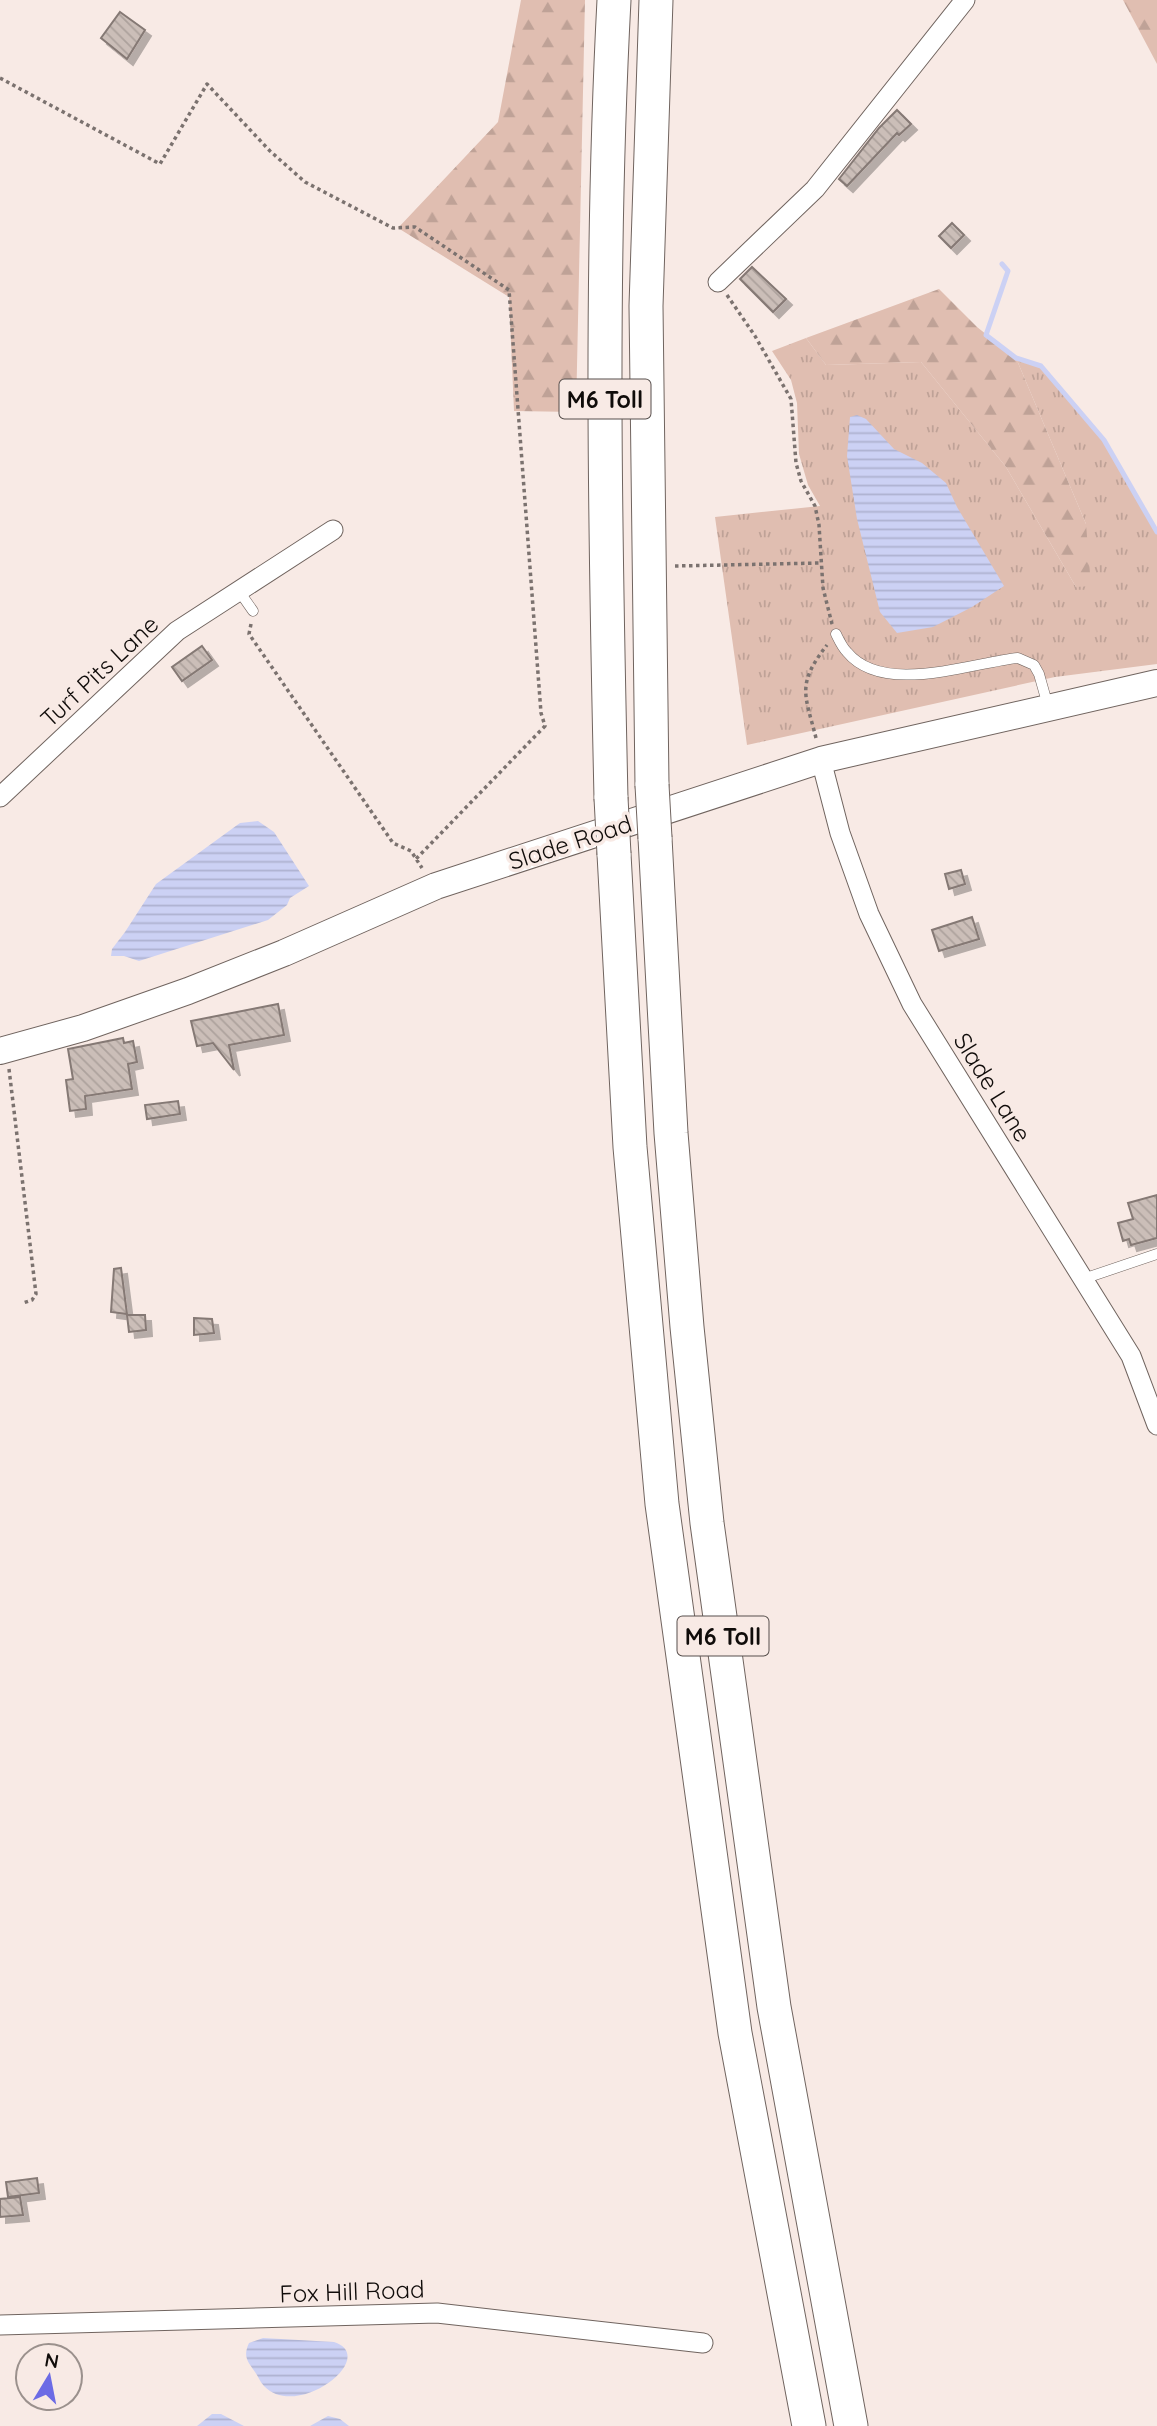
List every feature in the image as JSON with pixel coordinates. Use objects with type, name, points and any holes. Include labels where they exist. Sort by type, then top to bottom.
[{"type":"highway","name":"M6 Toll","points":[[614,0],[605,310],[606,582],[611,798],[630,1147],[662,1504],[735,2033],[809,2426]]},
{"type":"highway","name":"M6 Toll","points":[[656,0],[646,306],[652,785],[671,1133],[707,1523],[774,2007],[851,2426]]},
{"type":"main road","name":"Slade Road","points":[[3,1051],[83,1028],[188,991],[284,953],[436,886],[821,760],[1157,683]]},
{"type":"street","points":[[718,282],[815,189],[965,0]]},
{"type":"street","name":"Turf Pits Lane","points":[[0,797],[177,631],[333,530]]},
{"type":"street","name":"Slade Lane","points":[[821,760],[840,832],[869,914],[912,1004],[1131,1356],[1157,1425]]},
{"type":"street","name":"Fox Hill Road","points":[[0,2325],[437,2313],[703,2343]]},
{"type":"lane","points":[[239,591],[253,611]]},
{"type":"lane","points":[[836,634],[848,653],[865,667],[908,676],[1018,658],[1034,665],[1049,709]]},
{"type":"lane","points":[[1083,1279],[1157,1254]]},
{"type":"path","points":[[0,78],[160,164],[206,84],[270,151],[305,182],[393,228],[415,227],[509,290],[541,713],[545,726],[416,859]]},
{"type":"path","points":[[718,282],[755,336],[791,399],[796,463],[817,516],[827,610],[836,634],[809,671],[804,692],[821,760]]},
{"type":"path","points":[[684,566],[820,562]]},
{"type":"path","points":[[253,611],[249,634],[393,843],[411,851]]},
{"type":"path","points":[[3,1051],[36,1294],[32,1300],[23,1303]]},
{"type":"green space","points":[[521,0],[585,0],[576,412],[514,411],[509,297],[398,228],[498,122]]},
{"type":"green space","points":[[1123,0],[1157,0],[1157,64]]},
{"type":"green space","points":[[939,289],[977,327],[1016,358],[1086,524],[1091,586],[1076,587],[1006,467],[921,362],[826,365],[806,338]]},
{"type":"green space","points":[[806,338],[826,365],[921,362],[1006,467],[1076,587],[1086,524],[1016,358],[1041,366],[1104,440],[1157,532],[1157,664],[1055,677],[747,745],[715,517],[820,506],[808,485],[799,454],[797,403],[791,380],[772,351]]},
{"type":"water","points":[[857,415],[866,419],[894,449],[922,463],[946,483],[957,507],[1004,586],[972,607],[933,627],[897,633],[880,612],[857,519],[847,456],[850,417]]},
{"type":"water","points":[[258,821],[274,832],[309,886],[290,898],[287,905],[268,920],[139,961],[124,956],[111,956],[112,949],[156,884],[240,823]]},
{"type":"water","points":[[263,2338],[334,2342],[346,2350],[347,2360],[341,2372],[329,2383],[295,2396],[278,2395],[264,2386],[247,2358],[249,2343]]},
{"type":"water","points":[[212,2414],[221,2414],[244,2426],[197,2426]]},
{"type":"water","points":[[328,2416],[340,2419],[349,2426],[310,2426]]},
{"type":"building","points":[[120,12],[145,30],[127,59],[101,38]]},
{"type":"building","points":[[897,110],[911,124],[899,135],[897,133],[847,186],[839,179],[879,128]]},
{"type":"building","points":[[952,223],[964,235],[951,248],[939,236]]},
{"type":"building","points":[[752,267],[786,299],[773,312],[740,279]]},
{"type":"building","points":[[202,646],[212,660],[182,681],[172,667]]},
{"type":"building","points":[[961,870],[965,884],[949,889],[945,874]]},
{"type":"building","points":[[972,917],[979,939],[939,951],[932,930]]},
{"type":"building","points":[[278,1004],[284,1035],[229,1045],[234,1070],[213,1043],[197,1046],[191,1021]]},
{"type":"building","points":[[123,1038],[124,1043],[133,1041],[137,1062],[128,1064],[132,1089],[85,1096],[86,1109],[70,1111],[66,1080],[73,1079],[68,1049]]},
{"type":"building","points":[[178,1101],[180,1114],[147,1119],[145,1105]]},
{"type":"building","points":[[1157,1195],[1157,1238],[1131,1245],[1129,1239],[1123,1241],[1118,1223],[1133,1219],[1128,1203]]},
{"type":"building","points":[[121,1268],[127,1314],[111,1312],[114,1269]]},
{"type":"building","points":[[127,1315],[145,1315],[146,1330],[129,1332]]},
{"type":"building","points":[[194,1318],[212,1319],[214,1333],[194,1335]]},
{"type":"building","points":[[37,2178],[39,2193],[8,2197],[6,2182]]},
{"type":"building","points":[[20,2197],[23,2215],[0,2217],[0,2199]]},
{"type":"waterway","points":[[1002,264],[1008,271],[986,335],[1016,358],[1041,366],[1104,440],[1157,532]]}]
